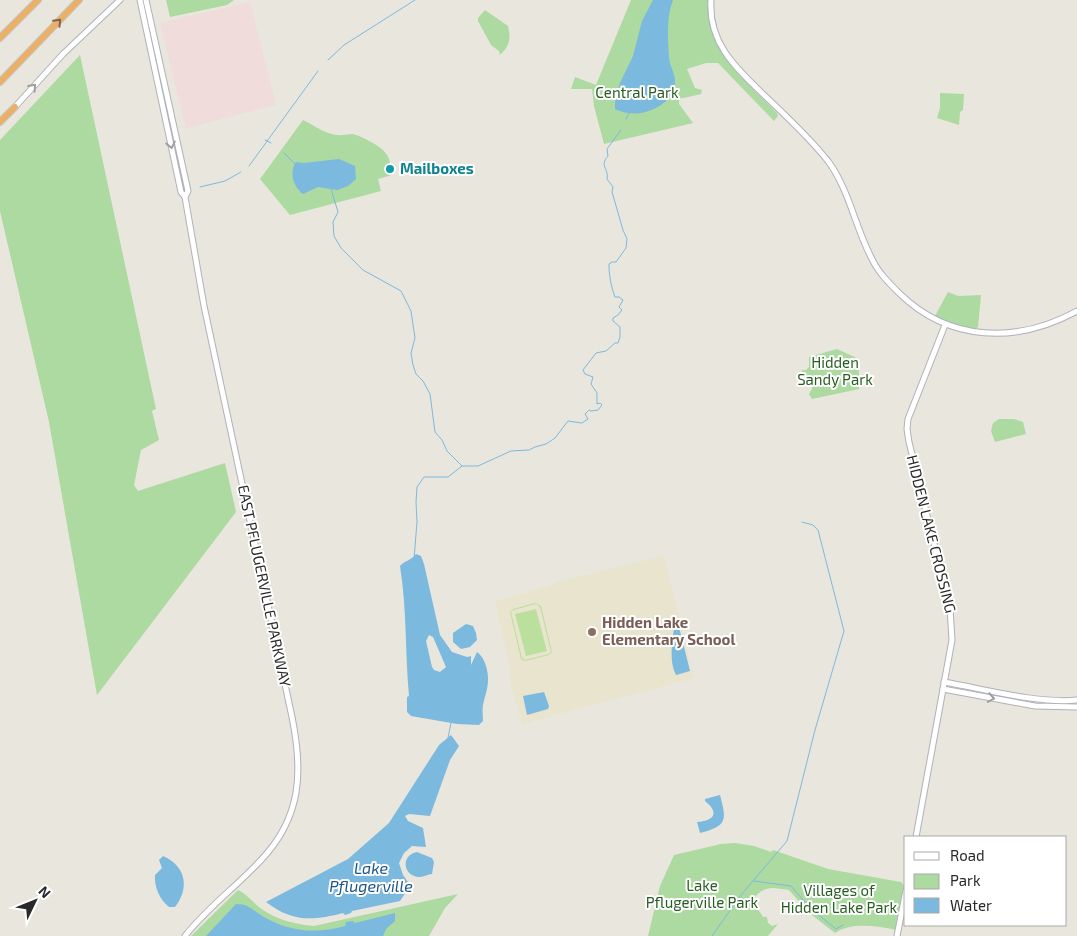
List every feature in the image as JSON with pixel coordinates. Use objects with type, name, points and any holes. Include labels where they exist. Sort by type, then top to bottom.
[{"type":"highway","points":[[0,38],[38,0]]},
{"type":"highway","points":[[0,82],[79,0]]},
{"type":"highway","points":[[0,123],[15,107]]},
{"type":"street","points":[[15,107],[63,54],[120,0]]},
{"type":"street","points":[[711,0],[713,26],[720,46],[743,74],[806,136],[829,162],[845,189],[867,248],[879,271],[889,284],[918,310],[945,325],[979,333],[997,334],[1023,332],[1052,324],[1077,312]]},
{"type":"street","name":"EAST PFLUGERVILLE PARKWAY","points":[[141,1],[181,192],[186,197]]},
{"type":"street","name":"EAST PFLUGERVILLE PARKWAY","points":[[141,1],[173,122],[188,191],[186,197],[204,306],[292,716],[299,766],[299,780],[294,802],[286,826],[275,844],[261,861],[200,917],[185,936]]},
{"type":"street","points":[[157,78],[163,90],[168,116],[173,122]]},
{"type":"street","name":"HIDDEN LAKE CROSSING","points":[[916,836],[952,640],[952,618],[907,429],[913,405],[945,325]]},
{"type":"street","points":[[944,682],[1042,699],[1077,700]]},
{"type":"street","points":[[943,689],[1035,706],[1077,707]]},
{"type":"street","points":[[897,936],[904,900]]},
{"type":"shaded area","points":[[250,2],[276,105],[186,128],[160,23]]},
{"type":"shaded area","name":"Hidden Lake Elementary School","points":[[664,556],[694,678],[522,724],[511,685],[509,664],[495,601],[553,585],[557,582]]},
{"type":"green space","points":[[166,0],[234,0],[227,5],[170,17]]},
{"type":"green space","name":"Central Park","points":[[631,0],[709,0],[710,18],[720,50],[740,76],[777,113],[778,116],[774,121],[718,63],[706,63],[687,69],[695,88],[702,90],[701,94],[679,99],[679,104],[693,123],[604,144],[594,106],[592,89],[571,89],[575,77],[596,85]]},
{"type":"green space","points":[[485,10],[508,26],[509,42],[500,55],[499,51],[491,45],[478,21],[478,18]]},
{"type":"green space","points":[[80,55],[156,409],[152,411],[159,440],[141,450],[134,485],[138,491],[225,463],[236,512],[97,695],[49,422],[0,211],[0,140]]},
{"type":"green space","points":[[940,93],[964,94],[963,110],[960,112],[959,125],[937,118],[940,108]]},
{"type":"green space","points":[[303,120],[328,133],[358,136],[383,150],[394,170],[392,175],[378,179],[381,191],[290,215],[260,179]]},
{"type":"green space","points":[[948,292],[958,296],[981,295],[978,327],[975,329],[953,324],[935,316]]},
{"type":"green space","name":"Hidden Sandy Park","points":[[837,349],[859,359],[859,389],[812,399],[809,394],[812,385],[809,381],[803,381],[802,370],[806,370],[809,367],[809,357]]},
{"type":"green space","points":[[999,419],[1014,419],[1023,422],[1026,434],[995,442],[991,431],[993,423]]},
{"type":"green space","points":[[535,603],[541,606],[552,652],[549,655],[525,661],[521,659],[510,612],[513,609]],"holes":[[[536,604],[540,607],[551,652],[525,660],[522,658],[511,612]]]},
{"type":"green space","points":[[536,609],[547,651],[526,656],[515,614]]},
{"type":"green space","points":[[735,843],[754,846],[771,852],[773,850],[828,869],[901,882],[904,885],[896,930],[872,926],[856,926],[835,933],[808,912],[789,890],[769,888],[752,900],[763,917],[767,917],[768,923],[772,926],[778,924],[768,936],[648,936],[660,886],[674,855],[721,844]]},
{"type":"green space","points":[[238,890],[272,915],[292,923],[314,926],[458,894],[445,908],[429,936],[191,936]]},
{"type":"water","points":[[653,0],[673,0],[668,21],[668,36],[669,58],[675,78],[674,87],[669,98],[656,108],[638,113],[622,112],[615,109],[620,83],[633,56],[642,21]]},
{"type":"water","points":[[339,159],[355,166],[356,179],[348,186],[337,190],[318,187],[303,194],[297,187],[293,179],[296,162],[304,163]]},
{"type":"water","points":[[416,554],[421,556],[424,564],[440,635],[452,652],[467,657],[471,656],[471,665],[477,652],[485,664],[488,674],[488,685],[483,707],[483,721],[479,725],[457,724],[411,716],[407,712],[407,697],[409,696],[404,598],[400,566]],"holes":[[[429,635],[433,637],[446,667],[440,672],[432,667],[426,641]]]},
{"type":"water","points":[[466,624],[473,626],[477,640],[470,647],[461,649],[453,642],[453,633]]},
{"type":"water","points":[[679,627],[690,671],[676,675],[672,664],[672,646],[674,628]]},
{"type":"water","points":[[544,692],[549,706],[548,709],[527,715],[523,696]]},
{"type":"water","name":"Lake Pflugerville","points":[[451,735],[459,746],[450,760],[430,816],[409,814],[405,816],[408,821],[423,828],[426,847],[412,846],[404,853],[399,863],[403,875],[408,882],[408,889],[400,901],[352,911],[345,915],[343,913],[312,918],[303,918],[285,913],[266,902],[348,859],[389,823],[439,745]]},
{"type":"water","points":[[720,795],[724,811],[723,821],[716,828],[700,833],[697,822],[708,820],[714,813],[705,799]]},
{"type":"water","points":[[417,852],[432,858],[434,862],[432,874],[420,877],[410,874],[407,870],[406,861],[408,857]]},
{"type":"water","points":[[163,856],[177,866],[183,878],[183,892],[175,907],[169,907],[158,893],[155,875],[162,868],[159,860]]},
{"type":"water","name":"Lake Pflugerville","points":[[236,904],[248,907],[274,922],[293,929],[313,931],[334,929],[345,926],[346,922],[353,921],[355,923],[395,913],[395,921],[386,929],[383,936],[206,936]]},
{"type":"waterway","points":[[328,60],[344,45],[415,0]]},
{"type":"waterway","points":[[249,166],[318,71]]},
{"type":"waterway","points":[[626,119],[629,113]]},
{"type":"waterway","points":[[414,559],[417,487],[424,477],[448,477],[462,466],[478,466],[511,451],[529,450],[546,444],[555,438],[568,421],[582,423],[588,419],[585,414],[589,410],[598,410],[602,405],[600,403],[597,404],[597,393],[591,384],[593,377],[585,374],[583,370],[596,353],[606,351],[615,343],[618,343],[620,337],[620,327],[613,321],[613,318],[622,310],[619,307],[623,300],[615,297],[610,281],[609,264],[616,262],[626,248],[627,239],[612,192],[613,187],[607,179],[604,162],[608,156],[607,149],[621,130]]},
{"type":"waterway","points":[[265,140],[271,143]]},
{"type":"waterway","points":[[284,153],[295,164]]},
{"type":"waterway","points":[[200,187],[225,181],[241,172]]},
{"type":"waterway","points":[[331,189],[338,212],[333,222],[334,236],[341,248],[363,270],[401,291],[411,311],[415,338],[411,353],[413,365],[416,374],[423,381],[430,394],[435,432],[442,440],[447,451],[462,466]]},
{"type":"waterway","points":[[712,936],[741,895],[787,841],[815,730],[844,631],[818,530],[813,525],[802,522]]},
{"type":"waterway","points":[[448,738],[451,723]]},
{"type":"waterway","points":[[754,881],[791,886],[811,909],[836,929],[843,925]]},
{"type":"place","name":"Mailboxes","points":[[390,169]]},
{"type":"place","name":"Hidden Lake Elementary School","points":[[592,632]]},
{"type":"park label","name":"Lake Pflugerville Park","points":[[702,894]]},
{"type":"park label","name":"Villages of Hidden Lake Park","points":[[839,900]]}]
